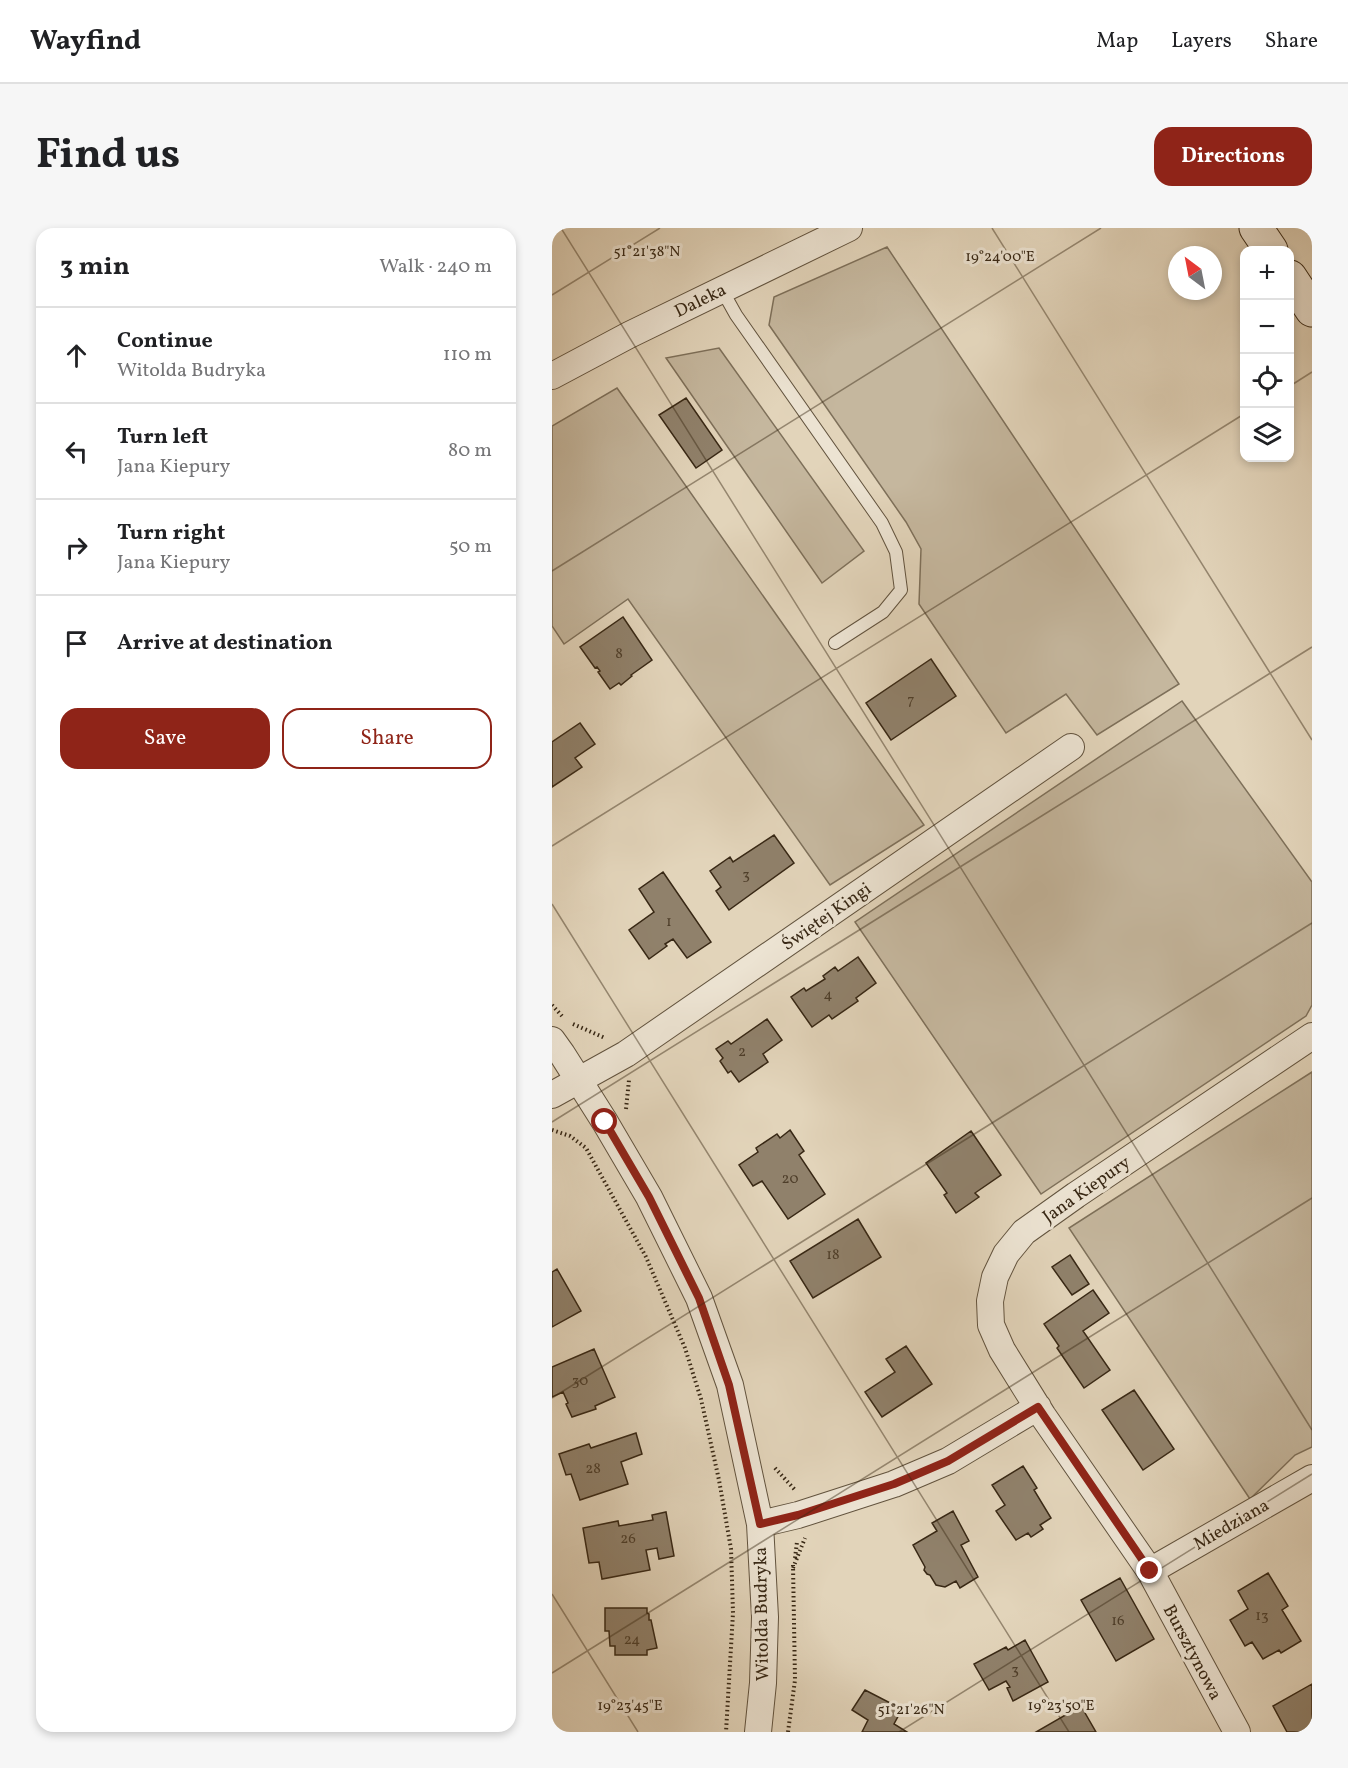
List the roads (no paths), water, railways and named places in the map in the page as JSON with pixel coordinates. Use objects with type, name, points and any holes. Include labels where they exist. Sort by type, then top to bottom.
[{"type":"main road","points":[[1256,228],[1268,246]]},
{"type":"main road","points":[[1294,283],[1312,310]]},
{"type":"street","name":"Daleka","points":[[552,376],[629,335],[849,228]]},
{"type":"street","name":"Świętej Kingi","points":[[552,1095],[626,1054],[1071,747]]},
{"type":"street","name":"Jana Kiepury","points":[[1150,1571],[1038,1407],[1002,1350],[991,1325],[990,1301],[995,1277],[1006,1254],[1024,1232],[1312,1036]]},
{"type":"street","name":"Witolda Budryka","points":[[552,1040],[605,1122],[649,1197],[699,1298],[729,1385],[760,1524],[765,1617],[763,1683],[758,1732]]},
{"type":"street","points":[[760,1524],[798,1515],[894,1484],[948,1461],[1038,1407]]},
{"type":"street","name":"Miedziana","points":[[1150,1571],[1312,1478]]},
{"type":"street","name":"Bursztynowa","points":[[1150,1571],[1237,1732]]},
{"type":"lane","points":[[722,290],[736,315],[882,523],[896,552],[901,590],[883,612],[835,643]]}]
